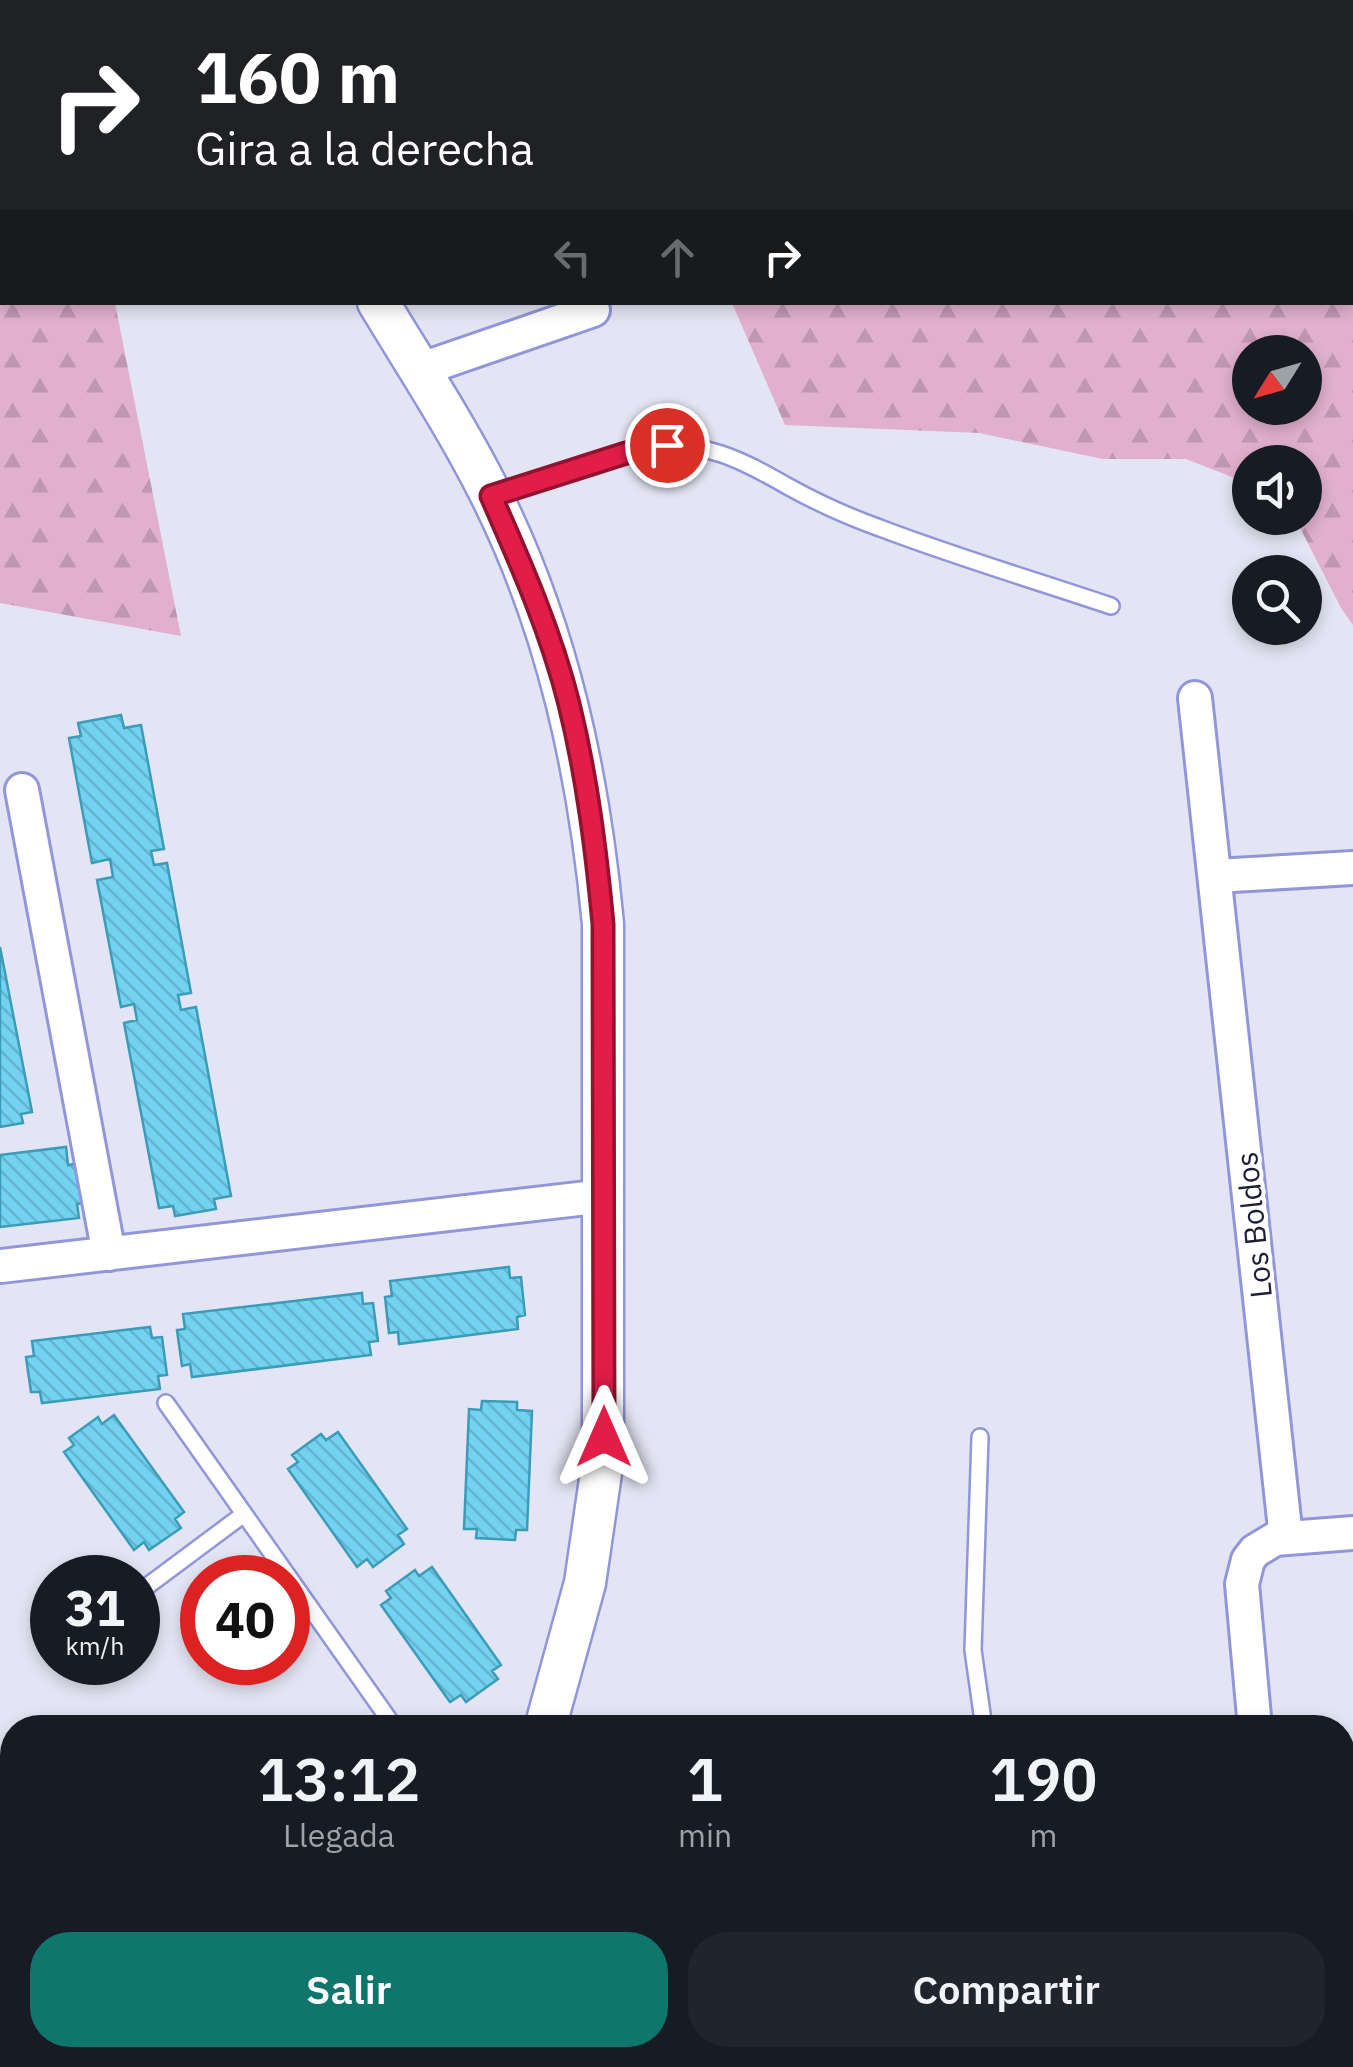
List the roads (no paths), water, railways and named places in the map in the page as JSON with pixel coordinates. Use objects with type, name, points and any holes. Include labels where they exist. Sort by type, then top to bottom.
[{"type":"street","points":[[380,305],[491,496],[547,632],[585,775],[603,924],[604,1416],[599,1502],[585,1584],[549,1715]]},
{"type":"street","points":[[419,370],[593,310]]},
{"type":"street","name":"Los Boldos","points":[[1195,698],[1286,1538]]},
{"type":"street","points":[[22,790],[109,1254]]},
{"type":"street","points":[[1216,876],[1353,868]]},
{"type":"street","points":[[1,1266],[604,1196]]},
{"type":"street","points":[[1254,1715],[1243,1572],[1256,1551],[1275,1539],[1353,1532]]},
{"type":"lane","points":[[491,496],[646,448],[711,448],[744,460],[792,488],[878,528],[1111,606]]},
{"type":"lane","points":[[166,1403],[385,1715]]},
{"type":"lane","points":[[980,1438],[973,1650],[982,1715]]},
{"type":"lane","points":[[160,1577],[244,1514]]}]
